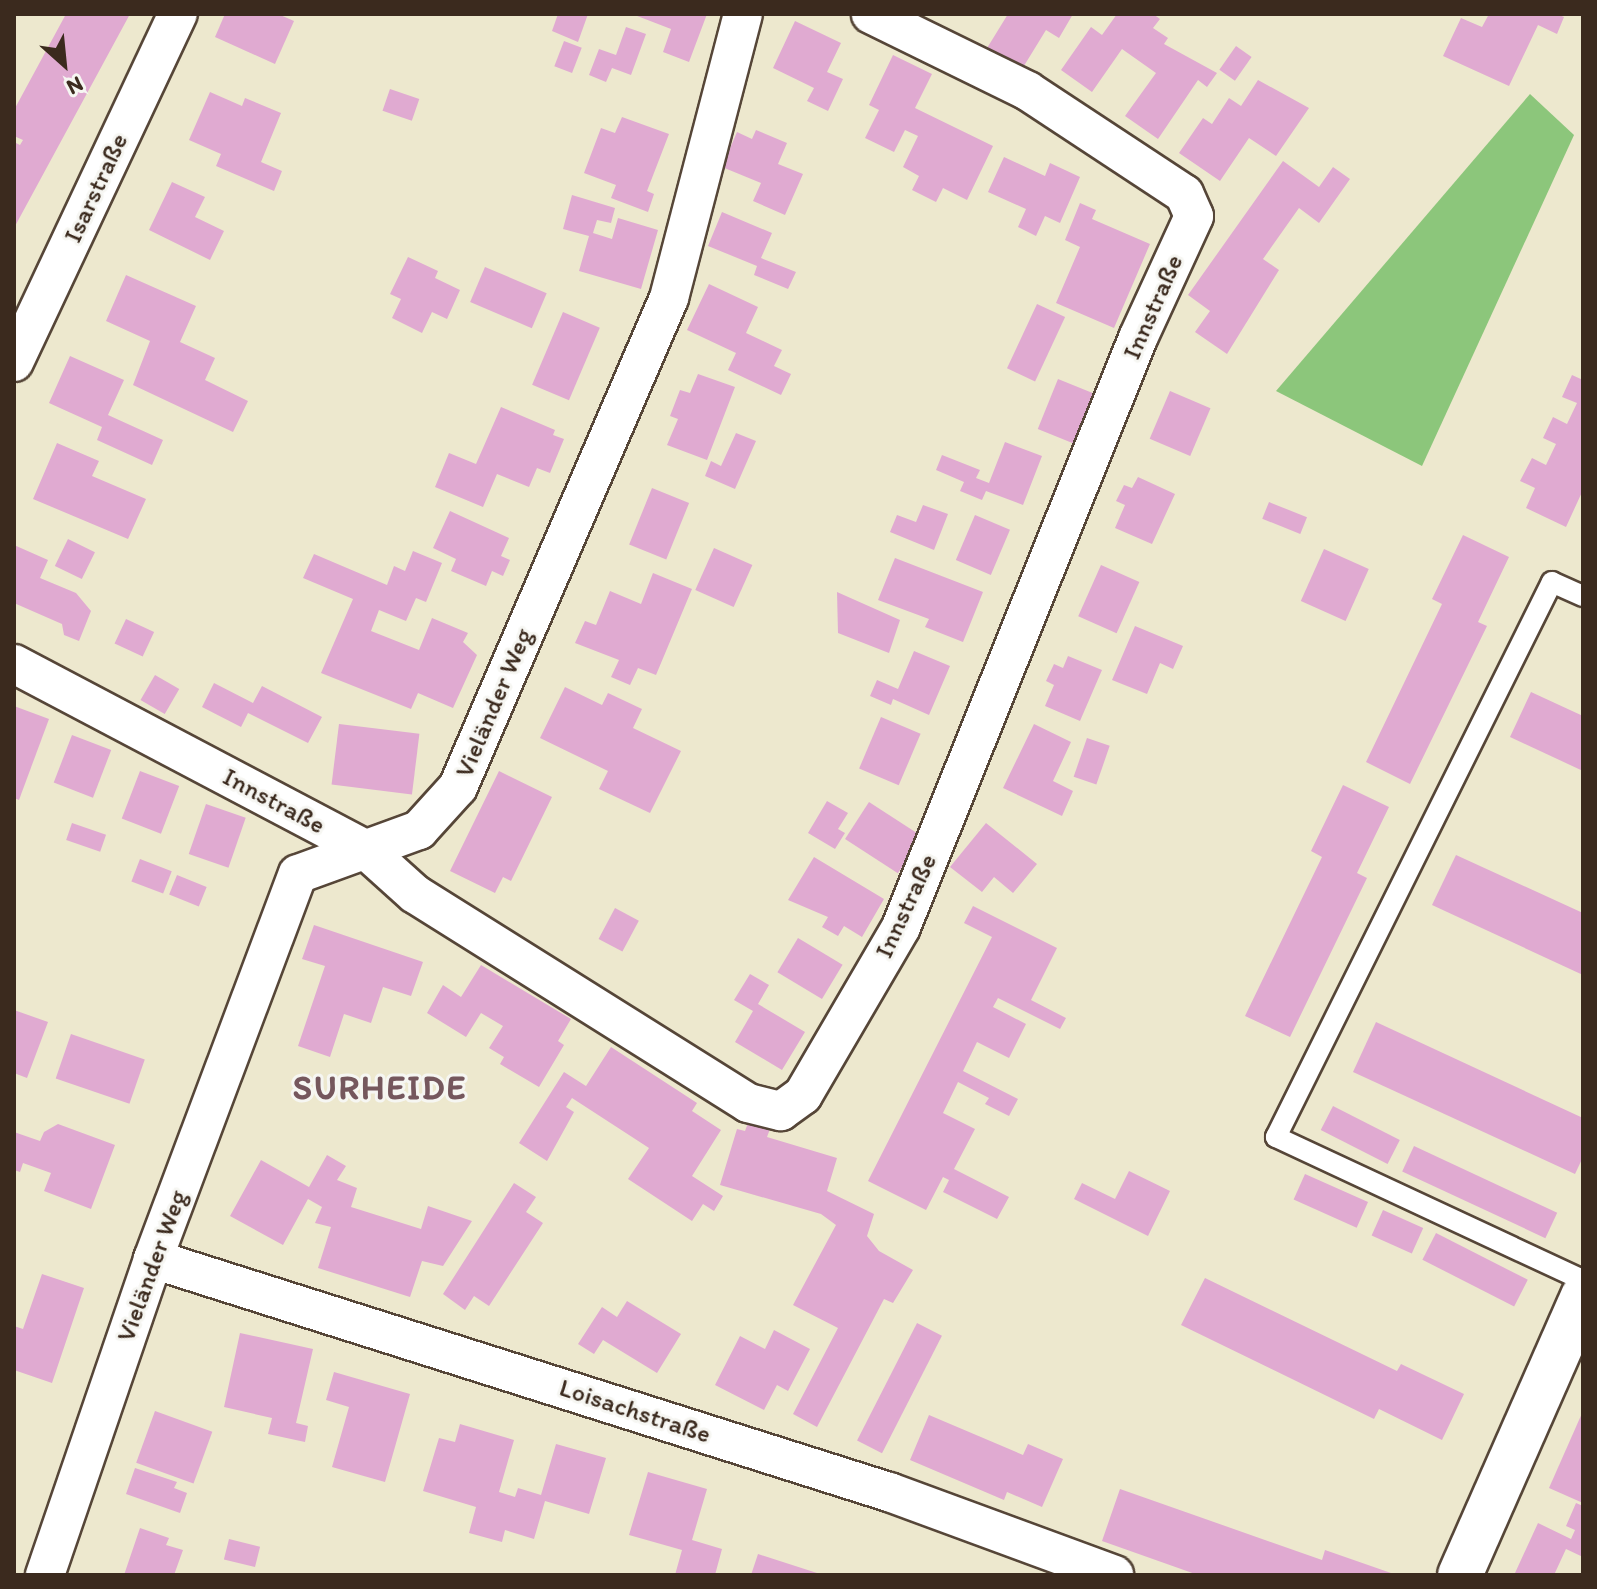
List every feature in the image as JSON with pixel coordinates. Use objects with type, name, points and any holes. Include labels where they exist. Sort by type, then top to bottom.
[{"type":"street","name":"Isarstraße","points":[[14,362],[178,14]]},
{"type":"street","name":"Vieländer Weg","points":[[45,1575],[153,1259],[298,874],[419,830],[458,787],[669,298],[743,14]]},
{"type":"street","name":"Innstraße","points":[[14,664],[365,849],[415,894],[748,1103],[781,1111],[803,1095],[901,927],[1138,338],[1194,216],[1184,194],[1028,91],[871,14]]},
{"type":"street","name":"Loisachstraße","points":[[153,1259],[889,1492],[1114,1575]]},
{"type":"street","points":[[1460,1575],[1583,1294]]},
{"type":"lane","points":[[1583,596],[1552,582],[1276,1137],[1583,1294]]},
{"type":"green space","points":[[1530,94],[1574,135],[1422,466],[1276,391]]},
{"type":"building","points":[[66,14],[130,14],[14,228],[14,142],[20,145],[23,140],[14,136],[14,110]]},
{"type":"building","points":[[225,14],[278,14],[294,21],[275,64],[215,37]]},
{"type":"building","points":[[558,14],[588,14],[578,42],[552,31]]},
{"type":"building","points":[[632,14],[707,14],[689,62],[663,52],[671,29]]},
{"type":"building","points":[[1008,14],[1073,14],[1059,38],[1046,30],[1019,74],[984,53]]},
{"type":"building","points":[[1117,14],[1153,14],[1160,19],[1153,28],[1168,38],[1164,44],[1217,73],[1207,87],[1198,80],[1158,139],[1125,116],[1156,73],[1122,49],[1092,92],[1061,70],[1091,27],[1102,35]]},
{"type":"building","points":[[1489,14],[1557,14],[1564,17],[1557,34],[1538,25],[1509,86],[1443,56],[1461,18],[1482,27]]},
{"type":"building","points":[[795,21],[841,43],[827,72],[843,79],[828,111],[807,101],[814,88],[773,68]]},
{"type":"building","points":[[626,27],[646,34],[631,75],[612,68],[606,82],[589,75],[599,49],[616,55]]},
{"type":"building","points":[[564,41],[582,48],[572,73],[554,66]]},
{"type":"building","points":[[1236,46],[1252,57],[1235,81],[1219,70]]},
{"type":"building","points":[[893,55],[932,74],[915,108],[993,146],[967,200],[943,188],[936,202],[912,190],[919,176],[903,167],[918,136],[905,130],[894,152],[865,138],[879,110],[869,105]]},
{"type":"building","points":[[1258,80],[1309,108],[1276,156],[1249,138],[1220,181],[1179,153],[1203,118],[1212,124],[1229,98],[1241,106]]},
{"type":"building","points":[[390,89],[419,99],[412,121],[383,111]]},
{"type":"building","points":[[210,92],[242,106],[245,98],[281,113],[261,162],[282,171],[274,191],[216,166],[221,154],[189,140]]},
{"type":"building","points":[[622,117],[669,134],[647,191],[654,194],[648,212],[611,198],[616,185],[584,173],[601,128],[615,133]]},
{"type":"building","points":[[756,130],[787,143],[778,164],[803,174],[785,215],[753,201],[761,183],[722,167],[737,132],[752,139]]},
{"type":"building","points":[[1004,157],[1045,176],[1050,163],[1080,177],[1060,223],[1045,216],[1036,236],[1018,227],[1026,209],[988,192]]},
{"type":"building","points":[[1283,161],[1319,187],[1333,167],[1350,179],[1319,223],[1299,208],[1263,259],[1279,270],[1227,354],[1195,332],[1210,311],[1188,295]]},
{"type":"building","points":[[172,182],[205,197],[195,217],[224,231],[210,260],[149,230]]},
{"type":"building","points":[[572,195],[615,208],[611,223],[597,220],[593,233],[612,239],[618,218],[658,230],[641,289],[579,271],[589,236],[563,229]]},
{"type":"building","points":[[1080,203],[1096,210],[1092,219],[1150,244],[1114,328],[1056,303],[1080,247],[1065,240]]},
{"type":"building","points":[[722,212],[772,233],[761,258],[796,272],[788,289],[754,275],[757,266],[708,246]]},
{"type":"building","points":[[408,257],[438,271],[435,278],[460,290],[447,319],[432,312],[422,333],[392,318],[401,299],[390,294]]},
{"type":"building","points":[[485,267],[547,293],[532,328],[470,302]]},
{"type":"building","points":[[126,275],[196,306],[180,342],[215,358],[205,380],[248,401],[233,432],[133,385],[150,341],[106,321]]},
{"type":"building","points":[[709,284],[758,307],[746,333],[782,350],[774,366],[791,374],[781,395],[728,370],[736,353],[687,330]]},
{"type":"building","points":[[1037,304],[1065,317],[1035,381],[1007,368]]},
{"type":"building","points":[[563,312],[600,328],[569,400],[532,385]]},
{"type":"building","points":[[70,356],[124,380],[108,415],[163,440],[152,465],[97,440],[102,427],[49,403]]},
{"type":"building","points":[[698,374],[735,387],[707,460],[667,445],[678,419],[670,416],[680,390],[690,393]]},
{"type":"building","points":[[1572,375],[1583,380],[1583,490],[1566,527],[1526,508],[1535,488],[1520,481],[1532,458],[1546,465],[1556,444],[1543,438],[1553,417],[1567,424],[1577,403],[1562,397]]},
{"type":"building","points":[[1058,379],[1095,394],[1075,444],[1038,429]]},
{"type":"building","points":[[1170,391],[1211,408],[1190,456],[1150,439]]},
{"type":"building","points":[[501,407],[555,430],[553,435],[564,439],[550,473],[537,468],[529,487],[497,474],[483,507],[435,487],[449,453],[476,464]]},
{"type":"building","points":[[736,433],[756,441],[735,489],[705,476],[711,461],[721,466]]},
{"type":"building","points":[[1005,442],[1042,456],[1023,505],[986,491],[982,500],[960,491],[964,482],[936,470],[942,455],[980,470],[976,478],[989,483]]},
{"type":"building","points":[[57,443],[99,461],[92,476],[146,499],[128,539],[33,499]]},
{"type":"building","points":[[1138,477],[1175,494],[1152,544],[1115,528],[1125,505],[1116,501],[1124,485],[1132,488]]},
{"type":"building","points":[[652,488],[689,503],[666,560],[629,545]]},
{"type":"building","points":[[1269,502],[1307,517],[1300,534],[1262,519]]},
{"type":"building","points":[[923,505],[948,514],[934,550],[890,532],[897,515],[916,522]]},
{"type":"building","points":[[450,511],[509,538],[501,556],[510,560],[503,576],[492,571],[486,586],[451,571],[456,559],[433,548]]},
{"type":"building","points":[[975,515],[1010,530],[991,575],[956,560]]},
{"type":"building","points":[[1463,535],[1509,557],[1478,622],[1487,626],[1410,784],[1366,762],[1442,604],[1432,599]]},
{"type":"building","points":[[68,539],[95,552],[82,579],[55,566]]},
{"type":"building","points":[[14,545],[48,560],[40,578],[76,593],[91,611],[79,641],[64,635],[62,624],[14,603]]},
{"type":"building","points":[[714,548],[752,565],[734,607],[695,590]]},
{"type":"building","points":[[1324,549],[1369,569],[1346,621],[1301,601]]},
{"type":"building","points":[[413,551],[442,563],[426,602],[416,598],[406,621],[379,610],[371,631],[419,650],[432,618],[468,633],[463,642],[477,655],[453,708],[418,693],[411,709],[321,673],[353,599],[303,578],[314,554],[387,585],[394,566],[405,571]]},
{"type":"building","points":[[895,558],[983,592],[963,642],[925,627],[929,619],[878,600]]},
{"type":"building","points":[[1101,565],[1139,582],[1117,633],[1078,616]]},
{"type":"building","points":[[653,573],[692,589],[656,675],[638,668],[630,685],[611,677],[619,660],[575,643],[585,621],[596,625],[610,591],[641,604]]},
{"type":"building","points":[[837,592],[900,620],[889,653],[838,633]]},
{"type":"building","points":[[126,619],[154,632],[143,657],[115,643]]},
{"type":"building","points":[[1135,626],[1183,646],[1173,669],[1160,663],[1147,694],[1112,680]]},
{"type":"building","points":[[914,651],[950,666],[929,715],[893,699],[891,705],[870,696],[877,680],[898,689]]},
{"type":"building","points":[[1068,656],[1102,670],[1080,721],[1045,706],[1054,685],[1046,681],[1054,664],[1063,668]]},
{"type":"building","points":[[155,675],[179,689],[165,714],[140,700]]},
{"type":"building","points":[[214,683],[253,703],[262,686],[322,717],[308,743],[248,713],[241,727],[202,707]]},
{"type":"building","points":[[565,687],[602,705],[608,693],[642,709],[633,728],[681,751],[650,813],[599,789],[608,771],[540,738]]},
{"type":"building","points":[[1531,692],[1583,716],[1583,771],[1510,737]]},
{"type":"building","points":[[14,706],[49,719],[19,800],[14,798]]},
{"type":"building","points":[[881,717],[921,734],[899,785],[859,769]]},
{"type":"building","points":[[339,724],[419,734],[412,794],[332,785]]},
{"type":"building","points":[[1034,724],[1071,742],[1053,781],[1073,791],[1062,816],[1003,788]]},
{"type":"building","points":[[72,735],[111,750],[93,798],[54,783]]},
{"type":"building","points":[[1087,738],[1110,746],[1096,785],[1074,777]]},
{"type":"building","points":[[140,771],[179,786],[161,834],[122,819]]},
{"type":"building","points":[[499,771],[552,797],[511,881],[503,877],[495,893],[450,871]]},
{"type":"building","points":[[1343,785],[1389,807],[1357,873],[1367,878],[1290,1037],[1245,1016],[1322,857],[1311,851]]},
{"type":"building","points":[[827,801],[848,813],[838,829],[845,833],[835,849],[808,833]]},
{"type":"building","points":[[869,802],[922,836],[898,873],[845,839]]},
{"type":"building","points":[[206,804],[246,818],[228,868],[189,854]]},
{"type":"building","points":[[72,823],[106,835],[100,852],[66,840]]},
{"type":"building","points":[[986,823],[1037,864],[1013,893],[994,877],[982,892],[950,867]]},
{"type":"building","points":[[1456,855],[1583,913],[1583,975],[1432,905]]},
{"type":"building","points":[[814,857],[884,899],[862,937],[844,926],[838,936],[822,927],[828,917],[788,900]]},
{"type":"building","points":[[140,859],[172,871],[163,894],[131,881]]},
{"type":"building","points":[[177,875],[207,887],[199,906],[169,894]]},
{"type":"building","points":[[973,906],[1057,948],[1031,1000],[1066,1018],[1060,1029],[998,998],[993,1007],[1026,1024],[1009,1058],[977,1042],[963,1071],[1018,1099],[1009,1116],[985,1104],[989,1098],[958,1082],[943,1113],[975,1129],[954,1169],[1009,1197],[997,1219],[943,1192],[949,1180],[943,1177],[926,1210],[868,1181],[992,937],[964,923]]},
{"type":"building","points":[[615,908],[639,921],[622,952],[599,939]]},
{"type":"building","points":[[314,925],[423,962],[411,996],[383,987],[371,1023],[344,1014],[330,1057],[298,1046],[325,966],[302,959]]},
{"type":"building","points":[[798,938],[843,965],[822,999],[777,972]]},
{"type":"building","points":[[481,965],[571,1019],[558,1041],[564,1045],[539,1087],[500,1064],[504,1057],[489,1048],[503,1026],[481,1013],[466,1037],[427,1013],[443,985],[461,997]]},
{"type":"building","points":[[750,974],[769,985],[758,1004],[805,1032],[782,1070],[735,1042],[753,1011],[734,1000]]},
{"type":"building","points":[[14,1010],[48,1022],[27,1078],[14,1073]]},
{"type":"building","points":[[1376,1022],[1583,1118],[1583,1157],[1575,1174],[1353,1072]]},
{"type":"building","points":[[71,1034],[145,1059],[129,1104],[56,1078]]},
{"type":"building","points":[[611,1047],[697,1103],[692,1111],[721,1130],[692,1176],[723,1196],[714,1211],[703,1204],[692,1221],[628,1179],[649,1148],[572,1098],[566,1107],[574,1112],[547,1161],[519,1143],[564,1072],[586,1086]]},
{"type":"building","points":[[1333,1106],[1400,1140],[1388,1164],[1321,1130]]},
{"type":"building","points":[[748,1123],[770,1129],[767,1137],[837,1158],[827,1191],[874,1214],[867,1236],[879,1251],[913,1270],[893,1303],[884,1299],[817,1427],[793,1414],[838,1328],[793,1305],[836,1225],[821,1214],[720,1185],[737,1129],[745,1131]]},
{"type":"building","points":[[58,1124],[115,1145],[91,1209],[44,1191],[51,1173],[23,1163],[20,1172],[14,1170],[14,1132],[40,1141],[44,1132]]},
{"type":"building","points":[[1414,1146],[1557,1213],[1545,1238],[1402,1171]]},
{"type":"building","points":[[327,1155],[346,1166],[337,1180],[357,1188],[351,1207],[421,1229],[428,1206],[472,1221],[443,1266],[422,1261],[410,1297],[318,1268],[331,1227],[315,1223],[322,1207],[308,1199],[283,1245],[230,1216],[261,1160],[309,1187]]},
{"type":"building","points":[[1129,1171],[1170,1191],[1148,1236],[1074,1199],[1082,1183],[1115,1199]]},
{"type":"building","points":[[1305,1174],[1368,1202],[1357,1228],[1294,1200]]},
{"type":"building","points":[[514,1183],[536,1197],[526,1212],[543,1223],[489,1306],[474,1296],[465,1310],[443,1294]]},
{"type":"building","points":[[1383,1210],[1423,1228],[1412,1253],[1372,1236]]},
{"type":"building","points":[[1436,1233],[1528,1280],[1514,1306],[1422,1260]]},
{"type":"building","points":[[42,1274],[84,1288],[52,1383],[14,1370],[14,1326],[23,1329]]},
{"type":"building","points":[[1205,1278],[1397,1371],[1401,1364],[1464,1394],[1442,1440],[1379,1409],[1374,1419],[1181,1325]]},
{"type":"building","points":[[627,1301],[681,1334],[657,1373],[603,1340],[594,1354],[578,1344],[602,1307],[617,1317]]},
{"type":"building","points":[[917,1323],[942,1336],[882,1453],[857,1441]]},
{"type":"building","points":[[774,1330],[810,1349],[788,1391],[777,1385],[764,1410],[715,1385],[740,1336],[765,1349]]},
{"type":"building","points":[[240,1333],[313,1349],[296,1423],[308,1426],[305,1442],[268,1434],[272,1418],[224,1407]]},
{"type":"building","points":[[334,1372],[410,1394],[385,1482],[332,1467],[349,1407],[326,1400]]},
{"type":"building","points":[[155,1411],[212,1432],[194,1484],[136,1463]]},
{"type":"building","points":[[1583,1411],[1583,1503],[1549,1488]]},
{"type":"building","points":[[929,1415],[1023,1455],[1028,1444],[1063,1459],[1042,1507],[1007,1492],[1004,1500],[910,1460]]},
{"type":"building","points":[[460,1424],[514,1440],[499,1492],[515,1497],[518,1488],[541,1495],[556,1444],[606,1458],[589,1514],[545,1501],[534,1539],[505,1530],[502,1542],[469,1533],[476,1507],[423,1491],[439,1438],[455,1442]]},
{"type":"building","points":[[135,1468],[177,1482],[174,1488],[187,1493],[180,1513],[126,1494]]},
{"type":"building","points":[[648,1472],[707,1489],[692,1540],[722,1549],[715,1575],[675,1575],[682,1550],[629,1535]]},
{"type":"building","points":[[1120,1489],[1322,1560],[1325,1550],[1391,1573],[1198,1575],[1102,1541]]},
{"type":"building","points":[[1576,1503],[1583,1506],[1583,1557],[1566,1549],[1554,1575],[1515,1573],[1538,1523],[1571,1539],[1575,1530],[1566,1526]]},
{"type":"building","points":[[140,1528],[169,1538],[166,1545],[183,1550],[174,1575],[124,1575]]},
{"type":"building","points":[[229,1539],[260,1547],[255,1567],[224,1559]]},
{"type":"building","points":[[758,1554],[817,1573],[751,1575]]},
{"type":"district","name":"SURHEIDE","points":[[380,1088]]}]
